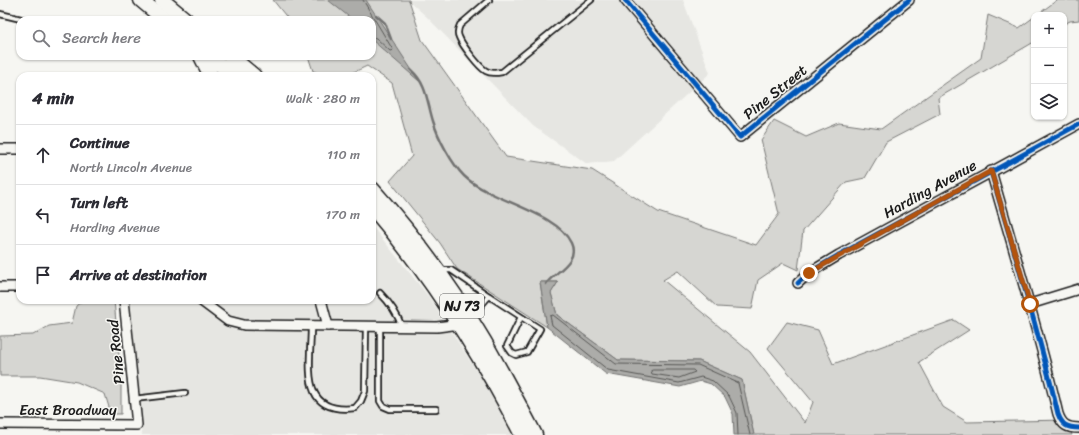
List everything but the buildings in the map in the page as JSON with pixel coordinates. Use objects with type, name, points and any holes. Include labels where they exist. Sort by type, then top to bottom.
[{"type":"highway","points":[[141,0],[160,16]]},
{"type":"highway","points":[[162,0],[181,16]]},
{"type":"highway","points":[[203,60],[209,72]]},
{"type":"highway","points":[[214,60],[229,72]]},
{"type":"highway","points":[[235,60],[249,72]]},
{"type":"highway","name":"NJ 73","points":[[376,194],[437,269],[465,322],[484,364],[522,435]]},
{"type":"highway","name":"NJ 73","points":[[376,212],[496,361],[535,435]]},
{"type":"street","name":"Pine Street","points":[[625,0],[740,136],[909,0]]},
{"type":"street","name":"Harding Avenue","points":[[798,283],[818,268],[991,171],[1079,124]]},
{"type":"street","points":[[0,149],[16,149]]},
{"type":"street","points":[[991,171],[1030,304],[1058,414],[1061,422],[1076,428]]},
{"type":"street","points":[[0,287],[16,287]]},
{"type":"street","points":[[1030,304],[1079,289]]},
{"type":"street","name":"Pine Road","points":[[124,304],[137,425]]},
{"type":"street","points":[[205,304],[223,318],[234,323],[311,326],[443,327],[465,322]]},
{"type":"street","points":[[322,304],[328,326]]},
{"type":"street","name":"East Broadway","points":[[0,424],[137,425]]},
{"type":"lane","points":[[489,0],[460,25],[457,30],[459,37],[478,63],[486,71],[494,74],[502,72],[591,0]]},
{"type":"lane","points":[[0,14],[16,18]]},
{"type":"lane","points":[[437,269],[451,270],[540,329],[527,352],[516,356],[507,346],[521,317]]},
{"type":"lane","points":[[380,293],[398,314],[402,327]]},
{"type":"lane","points":[[465,322],[489,296]]},
{"type":"lane","points":[[311,326],[311,383],[315,397],[326,407],[341,410],[355,408],[361,401],[365,391],[366,327]]},
{"type":"lane","points":[[380,327],[380,401],[384,406],[390,409],[436,409]]},
{"type":"lane","points":[[134,399],[185,393]]},
{"type":"shaded area","points":[[273,0],[409,0],[422,40],[506,157],[592,170],[658,212],[756,245],[779,214],[761,140],[774,121],[806,137],[839,123],[881,129],[981,58],[988,15],[1019,28],[1031,19],[1031,44],[938,98],[940,114],[886,142],[865,178],[846,182],[803,231],[798,270],[783,263],[758,280],[752,309],[717,307],[678,271],[663,280],[750,352],[805,423],[813,402],[768,348],[787,322],[818,330],[833,364],[954,320],[969,330],[919,362],[943,407],[967,422],[1067,420],[1072,435],[754,435],[742,380],[699,361],[618,360],[557,315],[551,293],[558,282],[540,282],[547,327],[457,269],[440,243],[390,181],[412,156],[392,83],[367,66],[353,72],[313,71],[309,60],[376,60],[376,16],[286,16]]},
{"type":"shaded area","points":[[408,0],[683,0],[710,73],[614,161],[587,164],[533,126],[428,18]]},
{"type":"shaded area","points":[[1057,0],[1079,0],[1079,20],[1067,22],[1067,12],[1041,12]]},
{"type":"shaded area","points":[[376,231],[429,297],[485,384],[512,435],[142,435],[128,304],[376,304]]},
{"type":"shaded area","points":[[78,304],[114,304],[121,378],[121,414],[111,414],[105,394],[77,382],[40,376],[0,376],[0,336],[33,335],[49,326],[72,323],[76,306]]},
{"type":"water","points":[[328,0],[366,0],[419,81],[376,43],[376,16],[348,16]]},
{"type":"water","points":[[540,282],[558,282],[551,293],[557,315],[618,360],[699,361],[742,380],[754,435],[734,435],[733,414],[725,397],[711,384],[701,381],[680,387],[606,374],[547,327]]},
{"type":"waterway","points":[[376,15],[385,23],[391,39]]},
{"type":"waterway","points":[[411,70],[416,75],[423,87],[435,128],[450,158],[459,171],[476,185],[490,193],[552,223],[563,232],[571,243],[573,250],[569,261],[546,284]]},
{"type":"cycle path","points":[[625,0],[740,137],[909,0]]},
{"type":"cycle path","points":[[798,283],[809,273],[839,255],[1079,124]]},
{"type":"cycle path","points":[[991,171],[1035,322],[1058,414],[1063,423],[1071,427],[1079,428]]},
{"type":"route","points":[[809,273],[991,171],[1009,238],[1030,304]]}]
